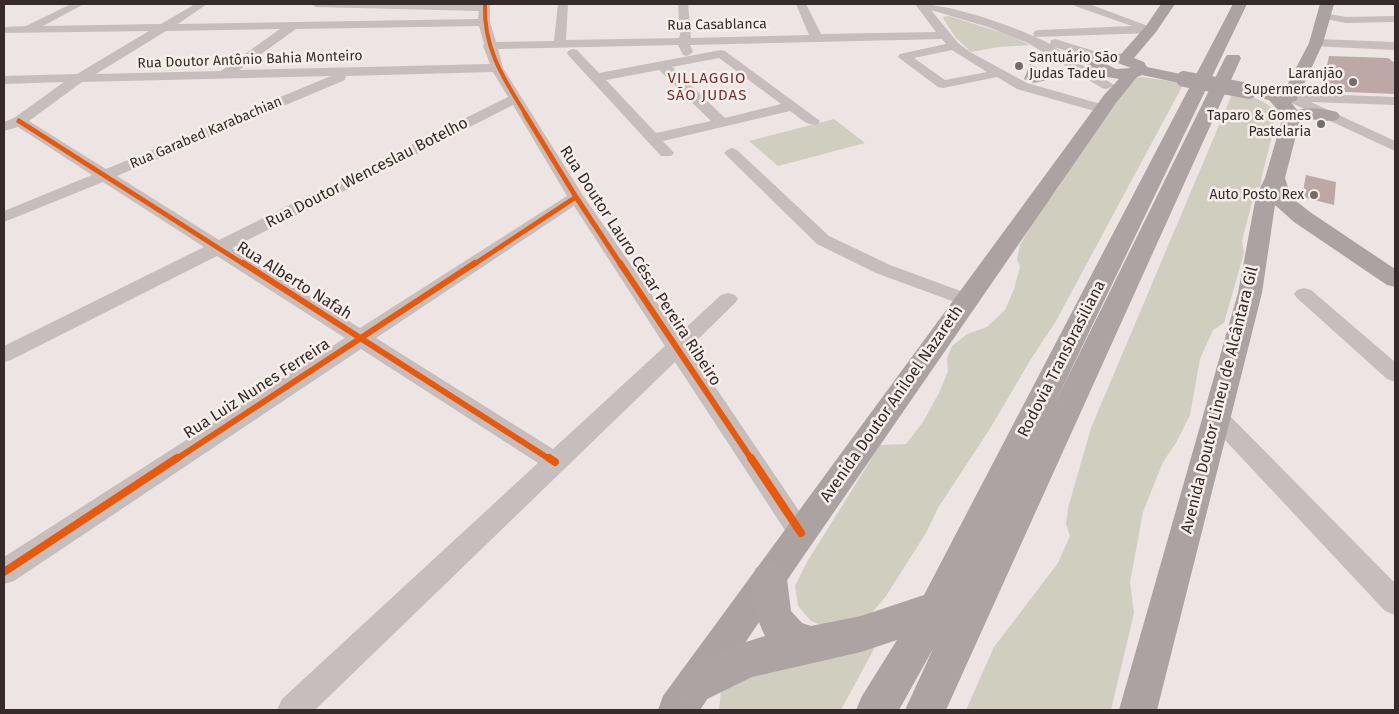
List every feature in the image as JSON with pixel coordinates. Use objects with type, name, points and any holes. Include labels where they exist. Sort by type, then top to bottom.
[{"type":"highway","name":"Rodovia Transbrasiliana","points":[[876,710],[936,608],[1240,4]]},
{"type":"highway","name":"Rodovia Transbrasiliana","points":[[925,710],[1258,4]]},
{"type":"highway","points":[[769,578],[770,603],[777,623],[790,638],[811,645]]},
{"type":"highway","points":[[686,698],[747,659],[861,634],[936,608]]},
{"type":"main road","name":"Avenida Doutor Aniloel Nazareth","points":[[686,698],[967,300],[1103,81],[1129,78],[1131,68],[1168,4]]},
{"type":"main road","points":[[1282,96],[1316,43],[1325,10]]},
{"type":"main road","points":[[1103,81],[1131,68],[1282,96]]},
{"type":"main road","points":[[1282,96],[1292,116],[1308,113],[1331,116]]},
{"type":"main road","name":"Avenida Doutor Lineu de Alcântara Gil","points":[[1138,710],[1218,418],[1250,293],[1266,196],[1275,178],[1292,116]]},
{"type":"main road","points":[[1275,178],[1282,200],[1302,217],[1395,280]]},
{"type":"main road","points":[[1263,217],[1278,212],[1285,212],[1294,213],[1302,217]]},
{"type":"street","points":[[4,41],[79,4]]},
{"type":"street","points":[[11,124],[78,79],[202,4]]},
{"type":"street","points":[[316,4],[484,11]]},
{"type":"street","points":[[224,75],[323,4]]},
{"type":"street","points":[[560,44],[563,4]]},
{"type":"street","points":[[683,4],[688,39],[695,59]]},
{"type":"street","points":[[802,4],[817,38]]},
{"type":"street","points":[[922,4],[1034,37],[1090,76],[1103,81]]},
{"type":"street","points":[[922,4],[954,46],[1022,86],[1103,81]]},
{"type":"street","points":[[940,4],[1077,51],[1103,81]]},
{"type":"street","points":[[1079,4],[1152,29]]},
{"type":"street","points":[[1325,10],[1346,20],[1395,19]]},
{"type":"street","points":[[4,30],[291,26],[484,11]]},
{"type":"street","name":"Rua Doutor Lauro César Pereira Ribeiro","points":[[484,11],[489,46],[496,68],[576,198],[801,533]]},
{"type":"street","points":[[930,16],[938,13],[958,15]]},
{"type":"street","points":[[1034,37],[1050,32],[1152,29]]},
{"type":"street","name":"Rua Casablanca","points":[[489,46],[688,39],[945,35]]},
{"type":"street","points":[[1316,43],[1395,46]]},
{"type":"street","points":[[954,46],[904,57],[943,84],[1000,74]]},
{"type":"street","points":[[573,53],[666,154]]},
{"type":"street","points":[[596,78],[721,54],[813,121]]},
{"type":"street","points":[[1069,62],[1084,66],[1103,81]]},
{"type":"street","points":[[662,65],[722,123]]},
{"type":"street","name":"Rua Doutor Antônio Bahia Monteiro","points":[[4,80],[496,68]]},
{"type":"street","name":"Rua Garabed Karabachian","points":[[4,217],[352,72]]},
{"type":"street","points":[[1282,96],[1395,101]]},
{"type":"street","points":[[1282,96],[1331,116],[1395,147]]},
{"type":"street","name":"Rua Doutor Wenceslau Botelho","points":[[4,355],[516,98]]},
{"type":"street","points":[[651,138],[793,106]]},
{"type":"street","name":"Rua Alberto Nafah","points":[[11,124],[103,176],[555,462]]},
{"type":"street","points":[[732,153],[823,240],[883,269],[967,300]]},
{"type":"street","name":"Rua Luiz Nunes Ferreira","points":[[4,572],[576,198]]},
{"type":"street","points":[[1395,357],[1310,292],[1395,374]]},
{"type":"street","points":[[293,710],[728,299]]},
{"type":"street","points":[[1218,418],[1395,602]]},
{"type":"shaded area","points":[[949,16],[1009,35],[1030,45],[999,47],[971,52],[956,38],[944,20],[943,17]]},
{"type":"shaded area","points":[[1141,77],[1184,83],[1056,321],[991,427],[938,508],[926,533],[886,596],[871,614],[832,629],[811,621],[798,606],[795,586],[807,562],[880,445],[906,444],[923,422],[940,391],[948,371],[947,358],[952,346],[967,334],[987,327],[1005,310],[1014,289],[1020,267],[1017,259],[1020,245],[1039,211],[1058,188],[1076,158],[1134,78]]},
{"type":"shaded area","points":[[1233,92],[1260,100],[1275,111],[1275,120],[1260,187],[1256,187],[1242,241],[1244,253],[1224,323],[1213,330],[1200,359],[1190,415],[1176,443],[1163,462],[1143,512],[1130,582],[1134,613],[1111,710],[966,710],[994,647],[1058,563],[1070,536],[1066,524],[1068,508],[1091,428]]},
{"type":"shaded area","points":[[834,119],[865,143],[778,166],[749,141]]},
{"type":"shaded area","points":[[871,642],[874,649],[841,710],[719,710],[722,682]]},
{"type":"building","name":"Laranjão Supermercados","points":[[1329,56],[1388,58],[1395,63],[1395,94],[1322,91]]},
{"type":"building","points":[[1030,64],[1056,78],[1034,83],[1024,79]]},
{"type":"building","points":[[1306,175],[1336,182],[1334,205],[1302,197]]},
{"type":"cycle path","points":[[485,4],[484,22],[497,68],[576,197],[801,533]]},
{"type":"cycle path","points":[[19,121],[555,462]]},
{"type":"cycle path","points":[[4,572],[576,197]]},
{"type":"place","name":"Santuário São Judas Tadeu","points":[[1019,66]]},
{"type":"place","name":"Laranjão Supermercados","points":[[1353,82]]},
{"type":"place","name":"Taparo & Gomes Pastelaria","points":[[1321,124]]},
{"type":"place","name":"Auto Posto Rex","points":[[1314,195]]},
{"type":"district","name":"VILLAGGIO SÃO JUDAS","points":[[707,88]]}]
